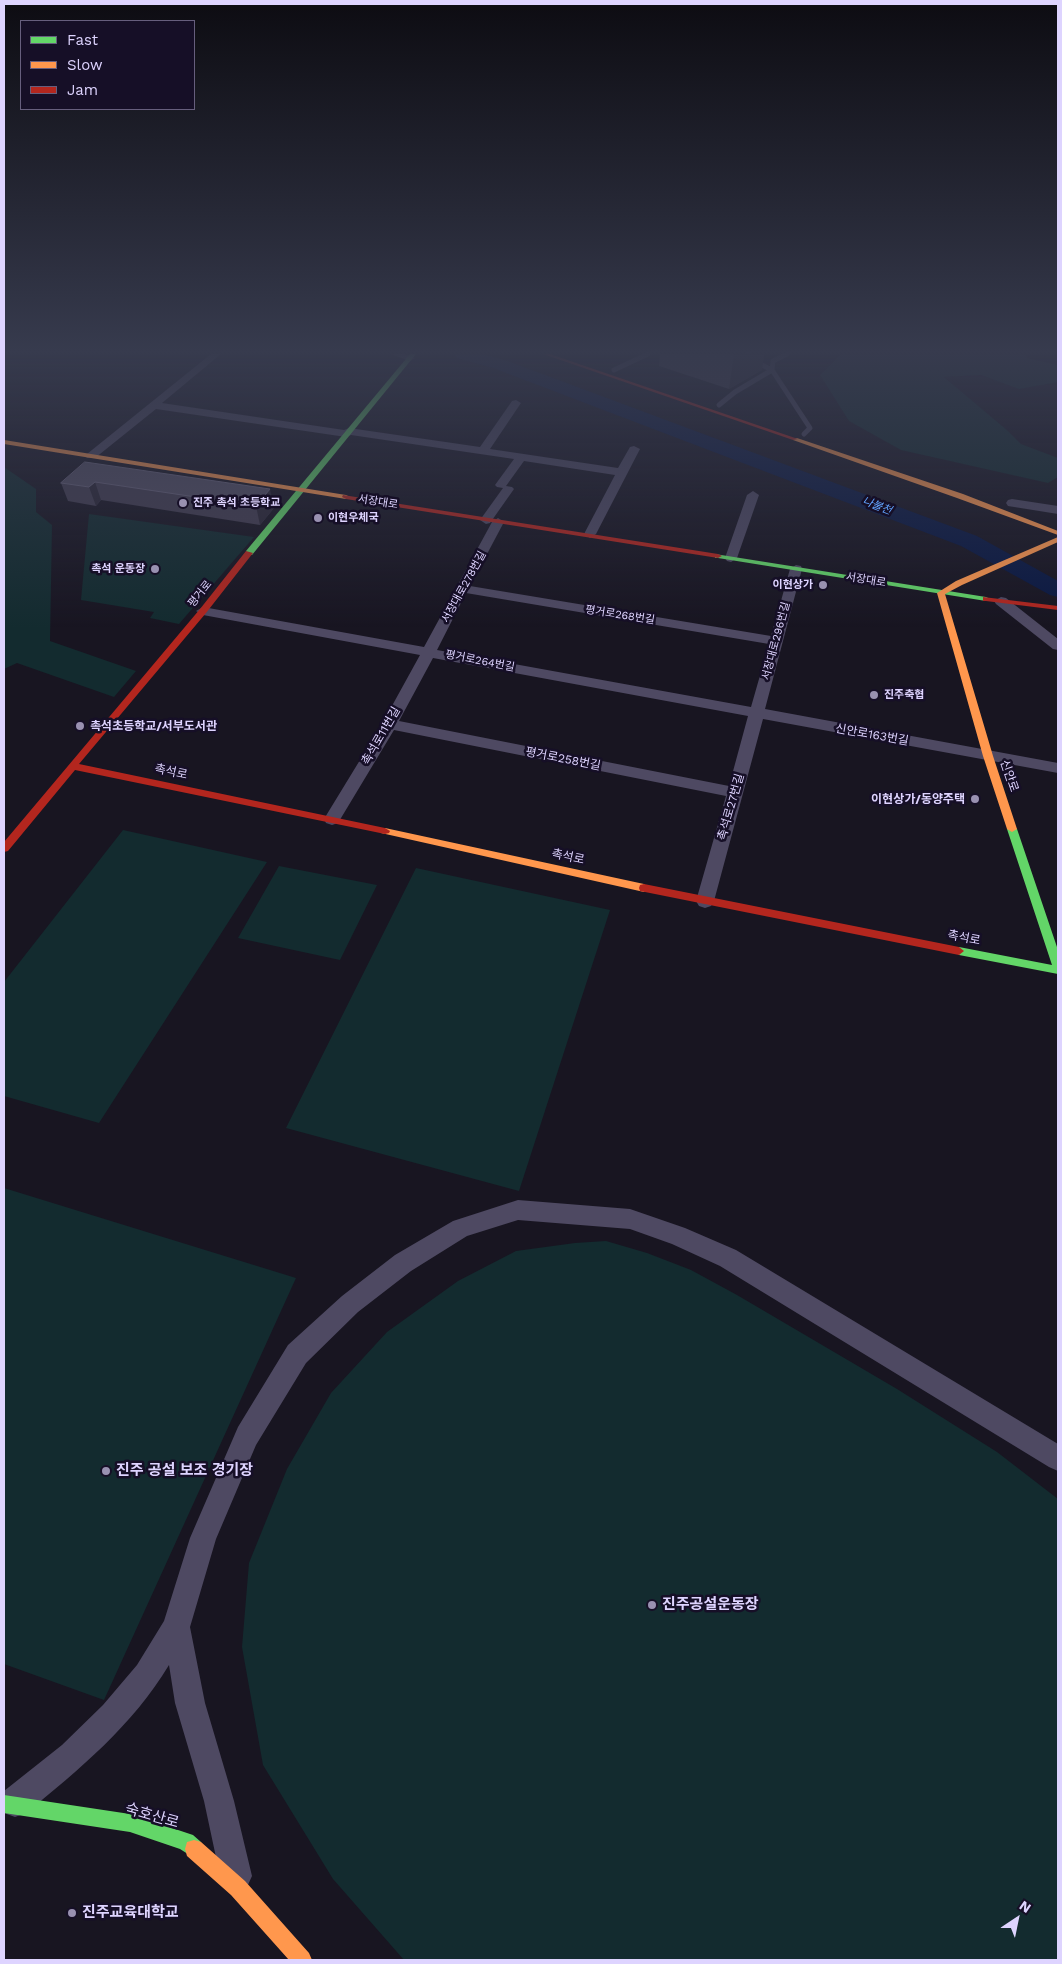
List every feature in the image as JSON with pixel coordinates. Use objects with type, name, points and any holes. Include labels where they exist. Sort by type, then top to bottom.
[{"type":"street","name":"서장대로","points":[[27,446],[492,521],[590,534],[942,593],[1058,608]]},
{"type":"street","points":[[91,456],[104,446]]},
{"type":"street","name":"평거로","points":[[4,848],[203,611],[337,446]]},
{"type":"street","points":[[444,446],[621,472]]},
{"type":"street","points":[[482,451],[486,446]]},
{"type":"street","points":[[813,446],[960,496],[1058,533]]},
{"type":"street","points":[[839,446],[1012,503],[1058,521]]},
{"type":"street","points":[[590,534],[634,448]]},
{"type":"street","points":[[492,521],[505,487],[521,456]]},
{"type":"street","points":[[731,558],[753,495]]},
{"type":"street","points":[[1012,503],[1058,510]]},
{"type":"street","name":"서장대로278번길","points":[[428,651],[464,589],[492,521]]},
{"type":"street","points":[[942,593],[958,583],[1058,539]]},
{"type":"street","name":"서장대로296번길","points":[[757,713],[796,569]]},
{"type":"street","name":"평거로268번길","points":[[464,589],[776,641]]},
{"type":"street","name":"신안로","points":[[942,593],[988,756],[1058,965]]},
{"type":"street","points":[[1001,601],[1058,646]]},
{"type":"street","name":"평거로264번길","points":[[203,611],[757,713]]},
{"type":"street","name":"촉석로11번길","points":[[332,819],[390,724],[428,651]]},
{"type":"street","name":"신안로163번길","points":[[757,713],[1058,768]]},
{"type":"street","name":"촉석로27번길","points":[[704,901],[757,713]]},
{"type":"street","name":"평거로258번길","points":[[390,724],[736,793]]},
{"type":"street","name":"촉석로","points":[[72,766],[332,819],[704,901],[1058,970]]},
{"type":"street","points":[[9,1804],[73,1756],[113,1715],[146,1675],[176,1627],[203,1538],[246,1436],[297,1354],[350,1304],[403,1263],[461,1228],[518,1210],[630,1219],[677,1234],[728,1258],[1058,1458]]},
{"type":"street","points":[[176,1627],[190,1703],[219,1801],[238,1888]]},
{"type":"street","name":"숙호산로","points":[[9,1804],[130,1823],[186,1842],[238,1888],[302,1960]]},
{"type":"green space","points":[[893,446],[1025,446],[1058,458],[1058,477],[1048,483],[901,450]]},
{"type":"green space","points":[[4,467],[36,489],[36,512],[52,525],[50,641],[136,671],[114,697],[17,663],[4,669]]},
{"type":"green space","name":"촉석 운동장","points":[[89,514],[254,537],[179,624],[150,618],[154,612],[81,600]]},
{"type":"green space","points":[[123,830],[267,862],[99,1123],[4,1096],[4,982]]},
{"type":"green space","points":[[279,866],[377,885],[340,960],[238,938]]},
{"type":"green space","points":[[416,868],[610,910],[519,1191],[286,1128]]},
{"type":"green space","name":"진주 공설 보조 경기장","points":[[4,1188],[296,1278],[104,1700],[4,1664]]},
{"type":"green space","name":"진주공설운동장","points":[[606,1241],[647,1253],[691,1270],[737,1295],[897,1389],[997,1452],[1058,1499],[1058,1960],[404,1960],[333,1879],[263,1765],[242,1647],[249,1563],[287,1469],[331,1393],[387,1332],[458,1281],[516,1251]]},
{"type":"building","points":[[85,462],[270,489],[256,506],[95,482],[89,487],[61,483]]},
{"type":"waterway","name":"나불천","points":[[716,446],[969,541],[1058,590]]},
{"type":"traffic: fast","points":[[249,553],[337,446]]},
{"type":"traffic: fast","points":[[718,556],[986,599]]},
{"type":"traffic: fast","points":[[1012,829],[1058,965]]},
{"type":"traffic: fast","points":[[959,951],[1058,970]]},
{"type":"traffic: fast","points":[[4,1804],[130,1823],[186,1842],[194,1849]]},
{"type":"traffic: slow","points":[[27,446],[346,497]]},
{"type":"traffic: slow","points":[[814,446],[960,496],[1058,533]]},
{"type":"traffic: slow","points":[[1012,829],[988,756],[941,593],[959,583],[1058,539]]},
{"type":"traffic: slow","points":[[385,831],[644,888]]},
{"type":"traffic: slow","points":[[194,1849],[238,1888],[302,1960]]},
{"type":"traffic: jam","points":[[346,497],[718,556]]},
{"type":"traffic: jam","points":[[4,848],[203,611],[249,553]]},
{"type":"traffic: jam","points":[[986,599],[1058,608]]},
{"type":"traffic: jam","points":[[72,766],[385,831]]},
{"type":"traffic: jam","points":[[644,888],[959,951]]},
{"type":"place","name":"진주 촉석 초등학교","points":[[183,503]]},
{"type":"place","name":"이현우체국","points":[[318,518]]},
{"type":"place","name":"촉석 운동장","points":[[155,569]]},
{"type":"place","name":"이현상가","points":[[823,585]]},
{"type":"place","name":"진주축협","points":[[874,695]]},
{"type":"place","name":"촉석초등학교/서부도서관","points":[[80,726]]},
{"type":"place","name":"이현상가/동양주택","points":[[975,799]]},
{"type":"place","name":"진주 공설 보조 경기장","points":[[106,1471]]},
{"type":"place","name":"진주공설운동장","points":[[652,1605]]},
{"type":"place","name":"진주교육대학교","points":[[72,1913]]}]
